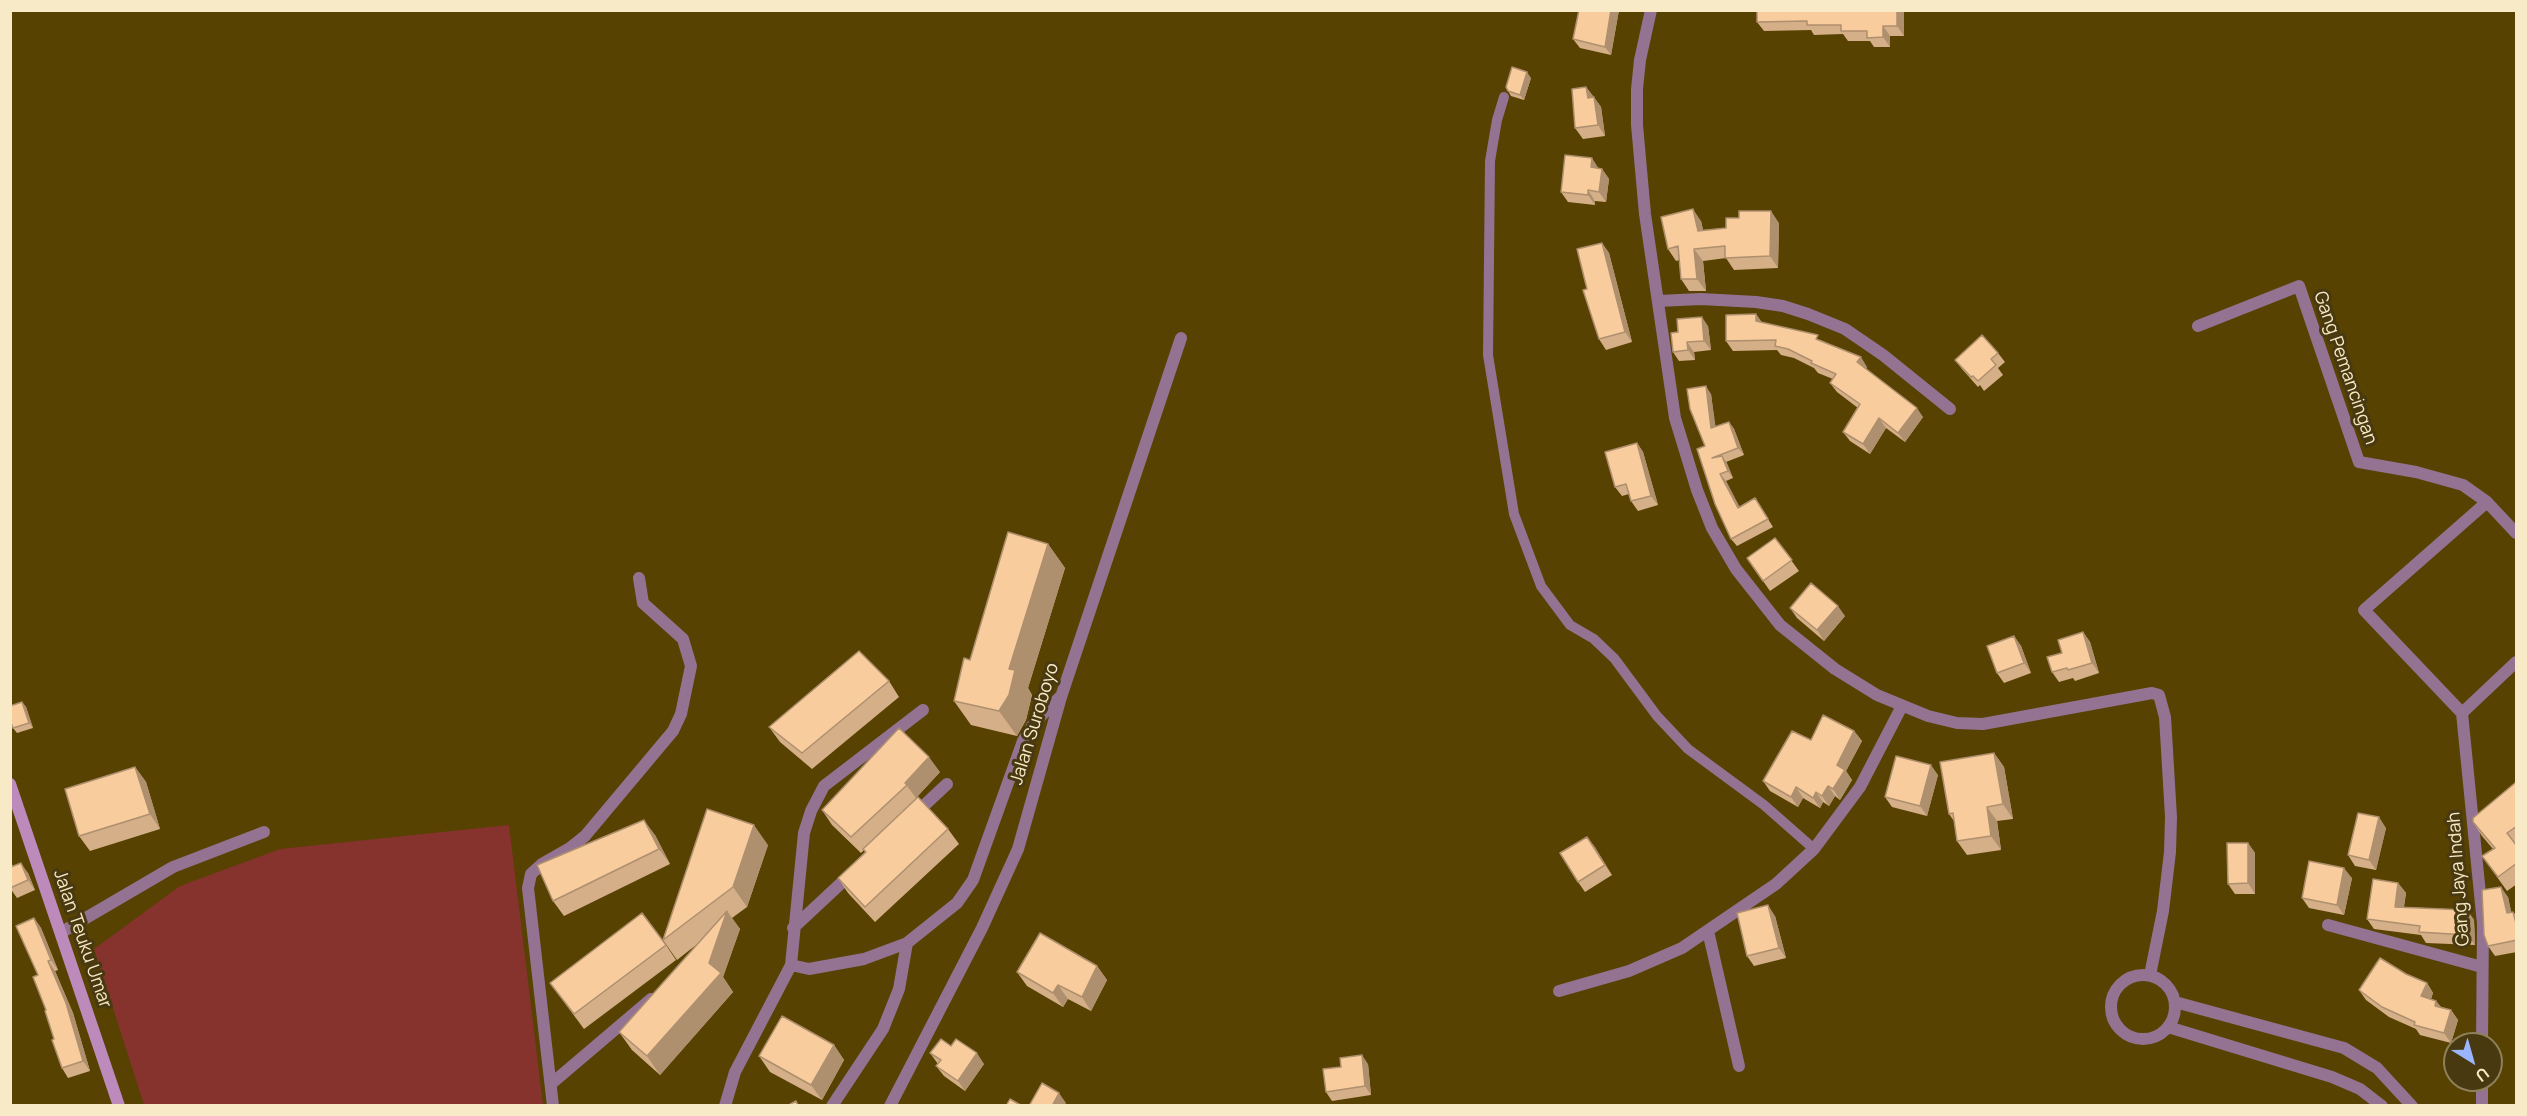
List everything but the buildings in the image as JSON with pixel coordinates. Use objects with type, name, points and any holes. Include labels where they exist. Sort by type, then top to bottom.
[{"type":"main road","name":"Jalan Teuku Umar","points":[[10,784],[62,932],[119,1106]]},
{"type":"street","points":[[1650,10],[1640,60],[1637,124],[1645,214],[1675,418],[1697,490],[1712,528],[1736,570],[1779,625],[1834,669],[1877,695],[1928,716],[1957,723],[1983,724],[2152,693],[2159,695],[2165,717],[2171,817],[2170,852],[2163,911],[2150,975]]},
{"type":"street","name":"Gang Pemancingan","points":[[2198,326],[2299,286],[2358,462],[2416,472],[2463,485],[2487,502],[2517,533]]},
{"type":"street","points":[[1658,301],[1701,299],[1756,302],[1783,306],[1809,314],[1845,329],[1883,355],[1950,409]]},
{"type":"street","name":"Jalan Suroboyo","points":[[890,1106],[982,928],[1018,849],[1061,697],[1181,338]]},
{"type":"street","points":[[2487,502],[2364,610],[2462,713],[2517,662]]},
{"type":"street","points":[[553,1106],[528,888],[531,874],[542,864],[570,848],[585,836],[673,732],[681,714],[691,666],[682,639],[643,603],[639,578]]},
{"type":"street","points":[[791,965],[809,969],[864,959],[907,943],[957,903],[973,880],[1023,741],[1034,723],[1061,697]]},
{"type":"street","points":[[1560,991],[1629,971],[1682,948],[1776,884],[1814,849],[1860,787],[1902,706]]},
{"type":"street","points":[[725,1106],[735,1072],[791,965],[804,832],[811,811],[824,786],[923,710]]},
{"type":"street","name":"Gang Jaya Indah","points":[[2462,713],[2483,924],[2482,1032]]},
{"type":"street","points":[[904,824],[947,784]]},
{"type":"street","points":[[62,932],[173,867],[264,832]]},
{"type":"street","points":[[793,928],[862,864]]},
{"type":"street","points":[[2328,925],[2482,967]]},
{"type":"street","points":[[1708,931],[1738,1066]]},
{"type":"street","points":[[832,1106],[883,1029],[899,989],[907,943]]},
{"type":"street","points":[[2150,975],[2167,985],[2175,1002],[2173,1018],[2168,1027],[2151,1038],[2130,1036],[2115,1022],[2111,1012],[2115,992],[2130,978],[2150,975]]},
{"type":"street","points":[[551,1084],[664,987]]},
{"type":"street","points":[[2175,1002],[2344,1048],[2377,1068],[2412,1106]]},
{"type":"street","points":[[2168,1027],[2332,1077],[2360,1089],[2382,1106]]},
{"type":"lane","points":[[1504,97],[1497,120],[1490,161],[1488,355],[1514,514],[1541,586],[1570,625],[1594,639],[1614,658],[1657,716],[1688,749],[1764,805],[1814,849]]},
{"type":"shaded area","points":[[509,825],[543,1105],[144,1105],[94,949],[180,886],[280,849]]}]
